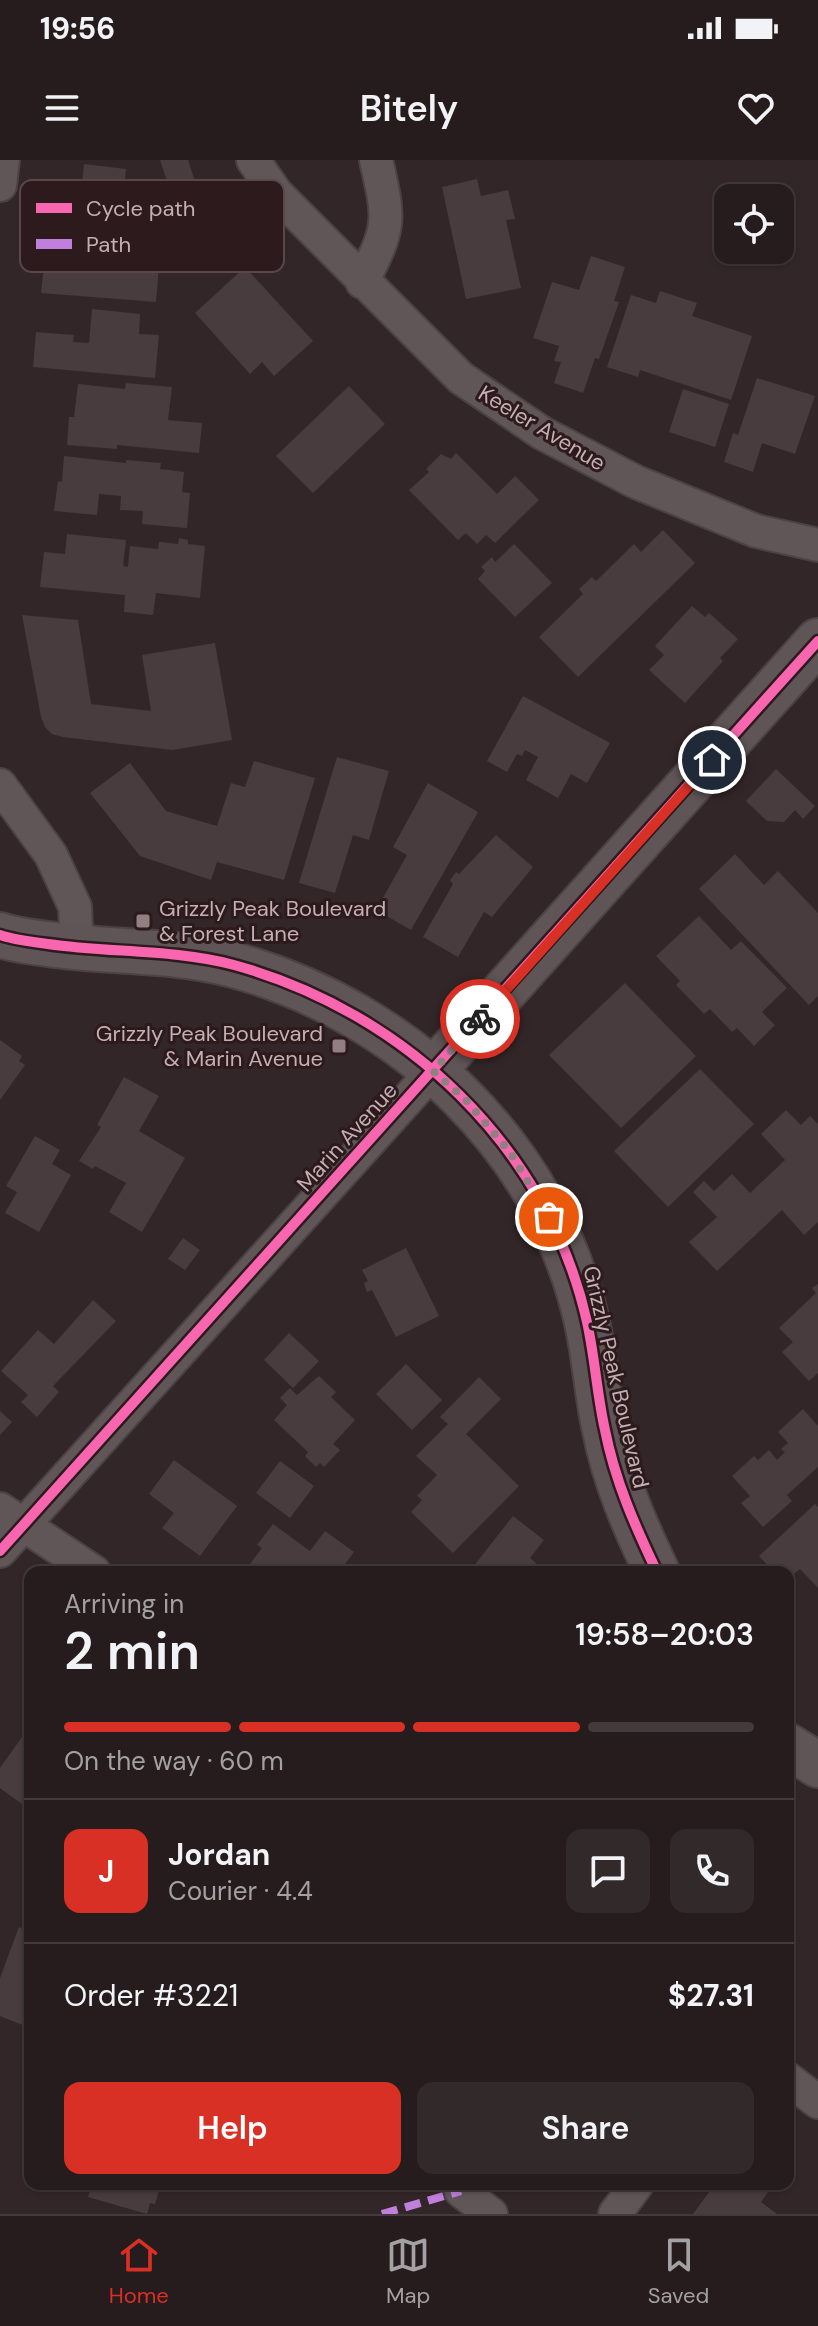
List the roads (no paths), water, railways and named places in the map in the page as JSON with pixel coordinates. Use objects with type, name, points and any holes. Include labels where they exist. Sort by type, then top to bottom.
[{"type":"street","points":[[0,185],[3,160]]},
{"type":"street","name":"Keeler Avenue","points":[[253,160],[267,180]]},
{"type":"street","points":[[362,282],[387,226],[386,205],[376,160]]},
{"type":"street","name":"Keeler Avenue","points":[[284,201],[461,378],[542,433],[636,482],[756,531],[818,545]]},
{"type":"street","name":"Marin Avenue","points":[[0,1551],[12,1517],[433,1071],[818,641]]},
{"type":"street","points":[[0,785],[51,855],[75,907],[77,948]]},
{"type":"street","name":"Grizzly Peak Boulevard","points":[[0,935],[77,948],[169,955],[232,965],[297,986],[406,1046],[465,1099],[510,1152],[562,1239],[587,1322],[609,1445],[627,1510],[654,1566]]},
{"type":"street","points":[[12,1517],[85,1566]]},
{"type":"street","points":[[794,2084],[818,2102]]},
{"type":"street","points":[[615,2214],[633,2190]]},
{"type":"street","points":[[461,2191],[491,2214]]},
{"type":"place","name":"Grizzly Peak Boulevard & Forest Lane","points":[[143,921]]},
{"type":"place","name":"Grizzly Peak Boulevard & Marin Avenue","points":[[339,1046]]}]
